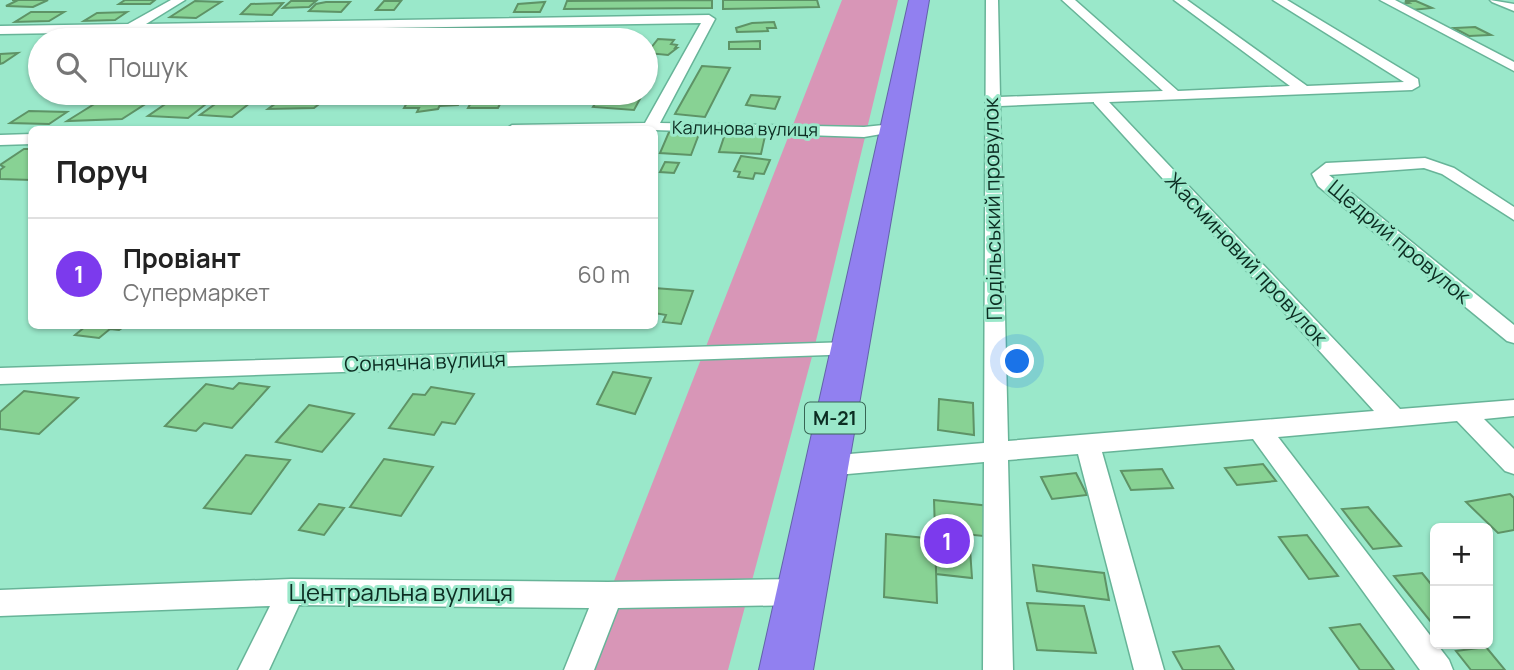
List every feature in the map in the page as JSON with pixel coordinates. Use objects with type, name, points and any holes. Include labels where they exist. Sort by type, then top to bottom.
[{"type":"highway","name":"М-21","points":[[786,670],[919,0]]},
{"type":"street","points":[[130,27],[179,0]]},
{"type":"street","name":"Подільський провулок","points":[[992,0],[998,670]]},
{"type":"street","points":[[1068,0],[1175,95]]},
{"type":"street","points":[[1180,0],[1305,90]]},
{"type":"street","points":[[992,102],[1412,86],[1413,82],[1279,0]]},
{"type":"street","points":[[1386,0],[1514,67]]},
{"type":"street","points":[[1496,0],[1514,8]]},
{"type":"street","points":[[87,28],[709,19],[651,126]]},
{"type":"street","points":[[0,30],[28,29]]},
{"type":"street","name":"Жасминовий провулок","points":[[1099,100],[1394,418]]},
{"type":"street","name":"Калинова вулиця","points":[[658,127],[864,132],[894,128]]},
{"type":"street","points":[[0,139],[28,139]]},
{"type":"street","name":"Щедрий провулок","points":[[1514,215],[1448,171],[1425,163],[1326,168],[1320,174],[1324,182],[1514,337]]},
{"type":"street","name":"Сонячна вулиця","points":[[0,376],[850,349]]},
{"type":"street","points":[[825,466],[1514,408]]},
{"type":"street","points":[[1462,412],[1514,464]]},
{"type":"street","points":[[1259,429],[1438,670]]},
{"type":"street","points":[[1087,443],[1149,670]]},
{"type":"street","points":[[253,670],[291,592]]},
{"type":"street","name":"Центральна вулиця","points":[[0,603],[291,592],[608,595],[802,592]]},
{"type":"street","points":[[579,670],[608,595]]},
{"type":"shaded area","points":[[842,0],[898,0],[814,349],[728,670],[579,670]]},
{"type":"building","points":[[18,0],[48,0],[33,7],[6,6]]},
{"type":"building","points":[[125,0],[155,0],[150,4],[119,4]]},
{"type":"building","points":[[712,0],[712,8],[564,9],[567,1]]},
{"type":"building","points":[[723,0],[817,0],[819,7],[723,9]]},
{"type":"building","points":[[195,1],[221,2],[196,18],[170,17]]},
{"type":"building","points":[[291,1],[316,1],[309,7],[283,8]]},
{"type":"building","points":[[384,1],[401,1],[394,10],[376,10]]},
{"type":"building","points":[[1405,1],[1416,1],[1432,8],[1412,10],[1400,4],[1409,3]]},
{"type":"building","points":[[350,2],[341,12],[309,11],[316,4]]},
{"type":"building","points":[[545,2],[540,12],[514,12],[518,4]]},
{"type":"building","points":[[283,3],[272,15],[241,14],[251,4]]},
{"type":"building","points":[[31,12],[64,12],[49,21],[15,22]]},
{"type":"building","points":[[127,12],[115,20],[84,21],[97,13]]},
{"type":"building","points":[[774,22],[776,28],[767,28],[768,31],[737,32],[736,28],[752,23]]},
{"type":"building","points":[[1475,27],[1491,35],[1469,36],[1454,28]]},
{"type":"building","points":[[658,39],[674,40],[671,44],[677,45],[677,48],[668,55],[658,54]]},
{"type":"building","points":[[760,41],[760,49],[729,49],[729,42]]},
{"type":"building","points":[[18,53],[3,63],[0,64],[0,54]]},
{"type":"building","points":[[702,66],[730,68],[705,117],[675,114]]},
{"type":"building","points":[[751,95],[780,97],[775,109],[746,105]]},
{"type":"building","points":[[93,105],[144,105],[122,119],[67,121]]},
{"type":"building","points":[[164,105],[205,105],[188,118],[148,116]]},
{"type":"building","points":[[214,105],[247,105],[232,117],[200,115]]},
{"type":"building","points":[[274,105],[318,105],[314,108],[268,109]]},
{"type":"building","points":[[406,105],[440,105],[438,109],[417,112],[419,108],[404,108]]},
{"type":"building","points":[[470,105],[500,105],[498,108],[468,108]]},
{"type":"building","points":[[594,105],[637,105],[634,110],[593,107]]},
{"type":"building","points":[[29,111],[67,112],[49,124],[10,123]]},
{"type":"building","points":[[669,132],[699,134],[691,155],[660,153]]},
{"type":"building","points":[[725,134],[765,136],[761,154],[719,152]]},
{"type":"building","points":[[28,149],[28,180],[0,179],[0,170],[4,167],[0,165]]},
{"type":"building","points":[[741,156],[770,160],[764,174],[755,173],[753,179],[738,177],[740,172],[734,171]]},
{"type":"building","points":[[665,162],[679,163],[674,173],[660,172]]},
{"type":"building","points":[[658,288],[693,291],[681,324],[663,322],[666,315],[658,314]]},
{"type":"building","points":[[82,329],[110,329],[99,338],[75,335]]},
{"type":"building","points":[[613,372],[651,378],[635,414],[597,404]]},
{"type":"building","points":[[239,383],[269,387],[232,428],[204,423],[196,431],[165,426],[206,384],[233,389]]},
{"type":"building","points":[[431,387],[474,394],[455,424],[442,422],[434,435],[389,428],[413,394],[425,395]]},
{"type":"building","points":[[24,391],[78,398],[39,434],[0,429],[0,412]]},
{"type":"building","points":[[939,399],[973,403],[974,435],[938,430]]},
{"type":"building","points":[[309,405],[354,414],[322,452],[276,442]]},
{"type":"building","points":[[246,455],[290,460],[251,514],[204,508]]},
{"type":"building","points":[[384,459],[433,467],[401,516],[350,507]]},
{"type":"building","points":[[1263,464],[1276,481],[1237,485],[1225,468]]},
{"type":"building","points":[[1162,469],[1173,488],[1131,490],[1121,471]]},
{"type":"building","points":[[1076,473],[1087,495],[1052,499],[1041,477]]},
{"type":"building","points":[[1510,494],[1514,498],[1514,530],[1498,533],[1493,528],[1493,523],[1488,523],[1466,502]]},
{"type":"building","points":[[934,500],[990,506],[993,537],[935,531]]},
{"type":"building","points":[[319,504],[344,508],[324,535],[299,530]]},
{"type":"building","points":[[1368,507],[1401,546],[1373,549],[1342,509]]},
{"type":"building","points":[[935,531],[969,535],[972,578],[936,574]]},
{"type":"building","points":[[886,534],[935,539],[937,603],[884,597]]},
{"type":"building","points":[[1307,535],[1338,576],[1309,579],[1279,537]]},
{"type":"building","points":[[1033,565],[1104,573],[1109,600],[1037,591]]},
{"type":"building","points":[[1422,573],[1430,583],[1430,621],[1394,576]]},
{"type":"building","points":[[1027,603],[1084,606],[1096,653],[1037,650]]},
{"type":"building","points":[[1360,624],[1394,670],[1360,670],[1330,628]]},
{"type":"building","points":[[1219,646],[1234,670],[1183,670],[1173,652]]},
{"type":"building","points":[[1488,649],[1505,670],[1471,670],[1456,651]]},
{"type":"place","name":"Провіант","points":[[947,541]]}]
